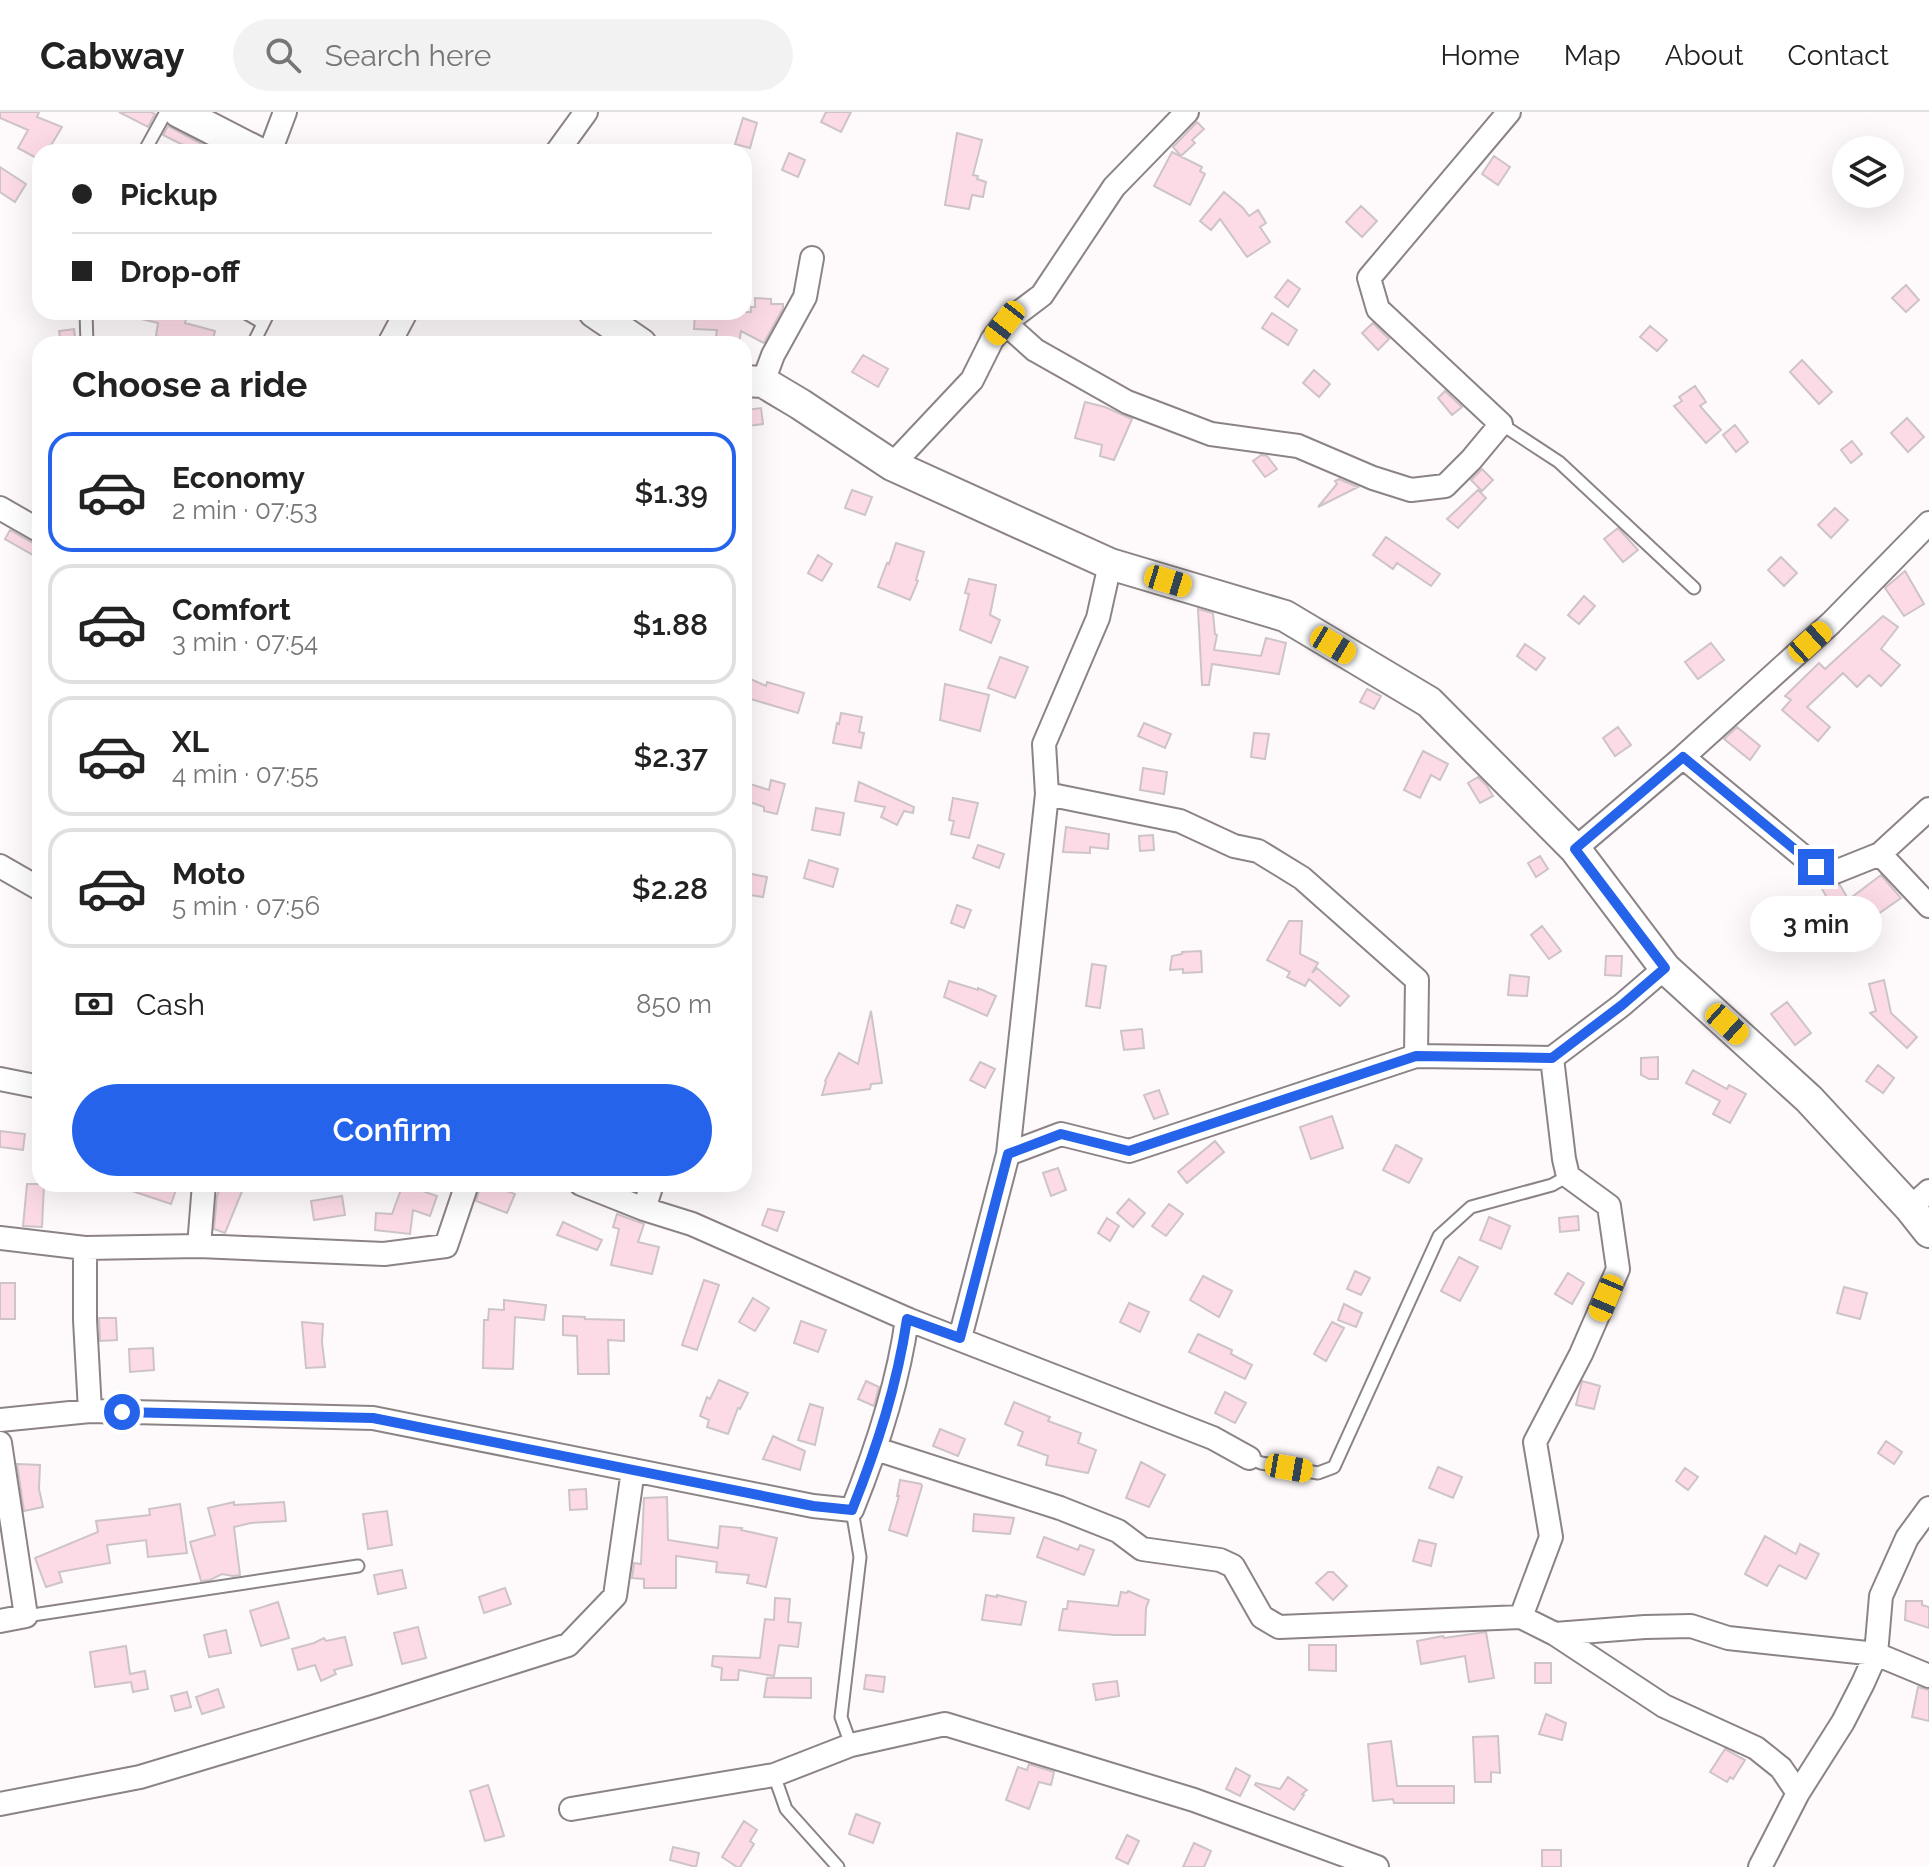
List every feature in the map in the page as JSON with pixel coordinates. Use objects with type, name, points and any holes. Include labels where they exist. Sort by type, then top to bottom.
[{"type":"street","points":[[179,112],[241,144]]},
{"type":"street","points":[[273,144],[285,112]]},
{"type":"street","points":[[563,144],[586,112]]},
{"type":"street","points":[[892,465],[972,380],[992,340],[1005,323],[1042,295],[1114,187],[1187,112]]},
{"type":"street","points":[[1005,323],[1035,350],[1127,402],[1211,434],[1298,446],[1373,478],[1411,490],[1445,486],[1501,424],[1378,309],[1369,278],[1509,112]]},
{"type":"street","points":[[812,258],[805,297],[773,355],[754,381],[800,404],[892,465],[1110,564],[1285,616],[1429,702],[1575,849],[1665,968],[1920,1199],[1929,1232]]},
{"type":"street","points":[[606,320],[629,336]]},
{"type":"street","points":[[0,508],[32,526]]},
{"type":"street","points":[[1575,849],[1683,757],[1831,623],[1929,523]]},
{"type":"street","points":[[960,1338],[1008,1154],[1047,794],[1044,744],[1098,618],[1110,564]]},
{"type":"street","points":[[1683,757],[1816,867],[1835,872],[1880,854],[1929,809]]},
{"type":"street","points":[[1047,794],[1180,821],[1234,846],[1258,851],[1302,878],[1417,980],[1416,1056]]},
{"type":"street","points":[[1880,854],[1929,906]]},
{"type":"street","points":[[0,866],[32,884]]},
{"type":"street","points":[[1008,1154],[1061,1134],[1129,1151],[1416,1056],[1552,1058],[1665,968]]},
{"type":"street","points":[[1521,1617],[1551,1537],[1535,1442],[1581,1354],[1618,1269],[1609,1206],[1568,1176],[1552,1058]]},
{"type":"street","points":[[0,1079],[32,1085]]},
{"type":"street","points":[[199,1246],[203,1192]]},
{"type":"street","points":[[0,1238],[85,1248],[199,1246],[384,1254],[446,1246],[464,1192]]},
{"type":"street","points":[[601,1192],[692,1224],[907,1319],[1213,1438],[1249,1458]]},
{"type":"street","points":[[644,1209],[649,1192]]},
{"type":"street","points":[[85,1248],[90,1411]]},
{"type":"street","points":[[0,1420],[90,1411],[373,1418],[813,1506],[852,1510],[876,1449],[902,1356],[907,1319]]},
{"type":"street","points":[[0,1443],[26,1616],[0,1621]]},
{"type":"street","points":[[876,1449],[1060,1508],[1118,1531],[1142,1549],[1220,1560],[1233,1566],[1262,1617],[1279,1627],[1521,1617],[1555,1634],[1664,1706],[1756,1748],[1781,1768],[1798,1793]]},
{"type":"street","points":[[0,1804],[140,1777],[568,1645],[615,1596],[633,1470]]},
{"type":"street","points":[[1760,1867],[1798,1793],[1855,1701],[1876,1654],[1881,1596],[1907,1538],[1929,1508]]},
{"type":"street","points":[[1555,1634],[1691,1626],[1728,1638],[1876,1654],[1929,1676]]},
{"type":"street","points":[[571,1809],[774,1775],[851,1745],[945,1724],[1194,1800],[1377,1867]]},
{"type":"lane","points":[[148,144],[166,112]]},
{"type":"lane","points":[[1501,424],[1559,462],[1694,588]]},
{"type":"lane","points":[[1249,1458],[1318,1473],[1334,1467],[1439,1236],[1471,1207],[1552,1185],[1568,1176]]},
{"type":"lane","points":[[851,1745],[841,1717],[860,1557],[852,1510]]},
{"type":"lane","points":[[26,1616],[358,1566]]},
{"type":"lane","points":[[774,1775],[786,1809],[838,1867]]},
{"type":"building","points":[[0,112],[39,112],[37,117],[62,127],[52,144],[32,144],[32,156],[18,148],[28,130],[0,118]]},
{"type":"building","points":[[119,112],[151,112],[155,114],[148,127]]},
{"type":"building","points":[[826,112],[851,112],[841,132],[821,122]]},
{"type":"building","points":[[743,118],[757,123],[751,144],[735,144]]},
{"type":"building","points":[[1197,122],[1204,129],[1181,156],[1173,147]]},
{"type":"building","points":[[168,126],[202,144],[181,144],[163,135]]},
{"type":"building","points":[[957,133],[982,140],[973,175],[986,182],[983,197],[972,195],[969,209],[945,205]]},
{"type":"building","points":[[1172,152],[1202,167],[1200,171],[1205,174],[1190,205],[1154,186]]},
{"type":"building","points":[[789,153],[805,160],[798,177],[782,170]]},
{"type":"building","points":[[1494,156],[1510,167],[1498,185],[1482,174]]},
{"type":"building","points":[[0,167],[26,184],[15,202],[0,192]]},
{"type":"building","points":[[1224,192],[1249,216],[1258,210],[1266,223],[1260,227],[1270,242],[1247,257],[1220,219],[1211,230],[1200,221]]},
{"type":"building","points":[[1361,206],[1377,221],[1362,237],[1346,222]]},
{"type":"building","points":[[1288,280],[1300,289],[1288,307],[1275,297]]},
{"type":"building","points":[[1906,285],[1919,300],[1906,312],[1892,298]]},
{"type":"building","points":[[755,298],[771,299],[771,304],[783,304],[764,343],[741,331],[740,336],[716,336],[717,330],[694,329],[695,320],[752,320],[752,307],[755,307]]},
{"type":"building","points":[[1272,313],[1297,330],[1288,345],[1262,328]]},
{"type":"building","points":[[145,320],[186,320],[185,323],[215,331],[214,336],[156,336],[158,323]]},
{"type":"building","points":[[1373,323],[1389,339],[1378,350],[1362,333]]},
{"type":"building","points":[[1650,326],[1667,340],[1657,351],[1640,337]]},
{"type":"building","points":[[74,329],[75,336],[60,336],[59,331]]},
{"type":"building","points":[[863,355],[888,369],[878,387],[852,372]]},
{"type":"building","points":[[1802,360],[1832,392],[1819,404],[1790,372]]},
{"type":"building","points":[[1314,370],[1330,384],[1319,397],[1303,383]]},
{"type":"building","points":[[1695,386],[1706,402],[1700,406],[1721,430],[1706,443],[1674,406],[1682,401],[1679,397]]},
{"type":"building","points":[[1445,391],[1462,407],[1452,415],[1438,398]]},
{"type":"building","points":[[1085,402],[1132,419],[1114,460],[1100,456],[1102,445],[1075,438]]},
{"type":"building","points":[[761,408],[763,424],[752,425],[752,409]]},
{"type":"building","points":[[1907,418],[1924,437],[1908,452],[1891,433]]},
{"type":"building","points":[[1735,425],[1748,442],[1736,452],[1723,435]]},
{"type":"building","points":[[1852,441],[1862,454],[1851,463],[1841,450]]},
{"type":"building","points":[[1261,455],[1267,456],[1277,469],[1265,477],[1253,461]]},
{"type":"building","points":[[1482,469],[1493,480],[1482,491],[1471,480]]},
{"type":"building","points":[[1339,479],[1358,487],[1318,507],[1337,484],[1335,481]]},
{"type":"building","points":[[852,490],[872,497],[865,515],[845,508]]},
{"type":"building","points":[[1478,490],[1486,498],[1458,528],[1447,519]]},
{"type":"building","points":[[1835,508],[1848,520],[1831,538],[1818,525]]},
{"type":"building","points":[[1618,528],[1638,550],[1623,562],[1604,539]]},
{"type":"building","points":[[10,530],[32,542],[32,554],[5,539]]},
{"type":"building","points":[[1386,537],[1440,574],[1431,586],[1397,563],[1393,569],[1373,555]]},
{"type":"building","points":[[896,543],[924,552],[910,600],[878,587]]},
{"type":"building","points":[[818,555],[832,564],[822,581],[808,573]]},
{"type":"building","points":[[1781,557],[1797,573],[1784,586],[1768,570]]},
{"type":"building","points":[[1905,571],[1924,604],[1904,616],[1885,588]]},
{"type":"building","points":[[969,579],[996,585],[990,615],[1000,620],[991,643],[960,630],[969,594],[965,593]]},
{"type":"building","points":[[1584,596],[1595,606],[1579,624],[1568,615]]},
{"type":"building","points":[[1198,609],[1213,613],[1217,635],[1214,650],[1261,656],[1266,638],[1286,643],[1279,674],[1212,664],[1209,685],[1202,685]]},
{"type":"building","points":[[1883,616],[1898,627],[1881,649],[1900,665],[1881,686],[1869,675],[1857,687],[1843,673],[1807,707],[1830,727],[1818,741],[1782,710],[1791,700],[1785,696],[1819,663],[1825,669]]},
{"type":"building","points":[[1711,643],[1724,660],[1698,679],[1685,662]]},
{"type":"building","points":[[1525,644],[1545,658],[1536,670],[1517,656]]},
{"type":"building","points":[[1000,657],[1028,667],[1015,698],[988,688]]},
{"type":"building","points":[[752,680],[766,686],[767,682],[804,693],[798,713],[752,699]]},
{"type":"building","points":[[945,684],[989,695],[980,731],[940,720]]},
{"type":"building","points":[[1367,689],[1381,696],[1374,709],[1360,702]]},
{"type":"building","points":[[841,713],[862,717],[859,732],[864,733],[861,748],[833,743]]},
{"type":"building","points":[[1144,723],[1171,734],[1165,748],[1138,736]]},
{"type":"building","points":[[1618,727],[1631,745],[1615,756],[1603,738]]},
{"type":"building","points":[[1737,727],[1760,746],[1750,760],[1724,739]]},
{"type":"building","points":[[1254,733],[1269,734],[1265,759],[1251,757]]},
{"type":"building","points":[[1423,751],[1448,764],[1440,780],[1431,775],[1420,798],[1404,790]]},
{"type":"building","points":[[1143,768],[1167,772],[1164,794],[1140,790]]},
{"type":"building","points":[[1478,777],[1493,796],[1480,803],[1468,783]]},
{"type":"building","points":[[771,780],[785,784],[777,814],[764,811],[764,807],[752,803],[752,785],[769,790]]},
{"type":"building","points":[[859,782],[914,807],[913,813],[904,811],[897,825],[881,817],[885,807],[855,801]]},
{"type":"building","points":[[953,798],[978,803],[969,838],[951,834],[954,821],[949,820]]},
{"type":"building","points":[[816,808],[844,813],[840,835],[812,830]]},
{"type":"building","points":[[1066,827],[1109,834],[1108,849],[1090,847],[1090,853],[1063,852]]},
{"type":"building","points":[[1153,835],[1154,850],[1140,851],[1139,836]]},
{"type":"building","points":[[978,845],[1004,854],[999,868],[973,858]]},
{"type":"building","points":[[1540,856],[1548,869],[1536,877],[1528,863]]},
{"type":"building","points":[[809,860],[838,869],[833,887],[804,878]]},
{"type":"building","points":[[752,874],[767,877],[763,897],[752,895]]},
{"type":"building","points":[[1881,875],[1901,898],[1868,921],[1852,897]]},
{"type":"building","points":[[1840,885],[1848,899],[1833,908],[1822,889]]},
{"type":"building","points":[[957,905],[971,910],[964,928],[951,923]]},
{"type":"building","points":[[1289,921],[1302,921],[1300,954],[1318,963],[1312,973],[1317,968],[1349,996],[1340,1006],[1309,979],[1305,986],[1287,977],[1290,972],[1267,960]]},
{"type":"building","points":[[1542,926],[1561,951],[1549,959],[1531,935]]},
{"type":"building","points":[[1201,951],[1202,972],[1170,970],[1172,956]]},
{"type":"building","points":[[1606,956],[1622,956],[1621,976],[1605,975]]},
{"type":"building","points":[[1092,964],[1106,966],[1100,1008],[1086,1006]]},
{"type":"building","points":[[1510,975],[1529,977],[1527,996],[1508,995]]},
{"type":"building","points":[[1884,980],[1891,1013],[1917,1037],[1907,1048],[1870,1013],[1876,1011],[1869,984]]},
{"type":"building","points":[[949,981],[996,996],[987,1016],[944,997]]},
{"type":"building","points":[[1787,1002],[1811,1033],[1795,1045],[1771,1014]]},
{"type":"building","points":[[871,1011],[882,1083],[871,1084],[870,1089],[822,1095],[825,1081],[839,1053],[858,1064]]},
{"type":"building","points":[[1142,1029],[1144,1048],[1124,1050],[1121,1031]]},
{"type":"building","points":[[1658,1057],[1658,1079],[1641,1075],[1641,1058]]},
{"type":"building","points":[[980,1062],[995,1069],[985,1088],[970,1080]]},
{"type":"building","points":[[1878,1065],[1894,1078],[1883,1093],[1866,1081]]},
{"type":"building","points":[[1693,1070],[1727,1089],[1729,1085],[1746,1094],[1730,1123],[1713,1114],[1720,1101],[1686,1083]]},
{"type":"building","points":[[1159,1090],[1168,1114],[1154,1119],[1144,1095]]},
{"type":"building","points":[[1332,1116],[1343,1148],[1311,1159],[1300,1127]]},
{"type":"building","points":[[0,1131],[25,1134],[23,1150],[0,1147]]},
{"type":"building","points":[[1215,1141],[1224,1152],[1187,1183],[1178,1172]]},
{"type":"building","points":[[1396,1145],[1422,1159],[1409,1183],[1383,1170]]},
{"type":"building","points":[[1058,1168],[1066,1190],[1051,1196],[1043,1173]]},
{"type":"building","points":[[27,1184],[32,1184],[32,1192],[44,1192],[42,1227],[23,1226]]},
{"type":"building","points":[[135,1192],[175,1192],[171,1204]]},
{"type":"building","points":[[219,1192],[242,1192],[225,1233],[214,1229]]},
{"type":"building","points":[[400,1192],[426,1192],[437,1196],[430,1216],[413,1210],[410,1234],[375,1230],[376,1213],[392,1214]]},
{"type":"building","points":[[479,1192],[515,1194],[507,1213],[476,1201]]},
{"type":"building","points":[[342,1196],[345,1215],[314,1220],[311,1201]]},
{"type":"building","points":[[1129,1199],[1145,1213],[1133,1227],[1117,1213]]},
{"type":"building","points":[[1169,1204],[1183,1214],[1166,1236],[1152,1226]]},
{"type":"building","points":[[768,1209],[784,1212],[777,1231],[762,1225]]},
{"type":"building","points":[[617,1214],[644,1224],[638,1242],[659,1247],[652,1274],[611,1265],[619,1229],[613,1227]]},
{"type":"building","points":[[1578,1216],[1579,1230],[1560,1232],[1559,1218]]},
{"type":"building","points":[[1489,1217],[1510,1226],[1501,1249],[1480,1240]]},
{"type":"building","points":[[1107,1218],[1119,1226],[1110,1241],[1098,1233]]},
{"type":"building","points":[[563,1222],[602,1240],[597,1250],[557,1235]]},
{"type":"building","points":[[1459,1257],[1478,1267],[1460,1301],[1441,1291]]},
{"type":"building","points":[[1355,1271],[1370,1278],[1361,1295],[1347,1289]]},
{"type":"building","points":[[1568,1273],[1584,1283],[1572,1304],[1555,1294]]},
{"type":"building","points":[[1203,1276],[1232,1291],[1219,1317],[1190,1300]]},
{"type":"building","points":[[704,1280],[719,1285],[697,1350],[682,1345]]},
{"type":"building","points":[[0,1283],[15,1283],[15,1319],[0,1319]]},
{"type":"building","points":[[1844,1287],[1867,1293],[1860,1319],[1837,1313]]},
{"type":"building","points":[[753,1298],[769,1308],[755,1331],[739,1322]]},
{"type":"building","points":[[504,1300],[546,1305],[544,1320],[515,1317],[513,1369],[483,1368],[484,1320],[488,1320],[489,1309],[504,1310]]},
{"type":"building","points":[[1129,1303],[1149,1312],[1140,1332],[1120,1322]]},
{"type":"building","points":[[1344,1304],[1362,1313],[1356,1327],[1338,1320]]},
{"type":"building","points":[[563,1316],[624,1320],[624,1341],[608,1340],[609,1374],[578,1374],[577,1336],[563,1335]]},
{"type":"building","points":[[99,1318],[116,1318],[117,1340],[100,1341]]},
{"type":"building","points":[[801,1321],[826,1330],[818,1352],[794,1343]]},
{"type":"building","points":[[302,1322],[323,1324],[325,1367],[306,1368]]},
{"type":"building","points":[[1332,1322],[1344,1328],[1326,1361],[1314,1354]]},
{"type":"building","points":[[1198,1334],[1232,1350],[1231,1354],[1252,1365],[1245,1379],[1189,1352]]},
{"type":"building","points":[[153,1348],[154,1370],[130,1372],[129,1349]]},
{"type":"building","points":[[719,1380],[748,1393],[738,1408],[728,1434],[707,1427],[709,1420],[700,1416],[707,1397],[710,1399]]},
{"type":"building","points":[[866,1381],[879,1387],[874,1406],[858,1399]]},
{"type":"building","points":[[1582,1381],[1600,1386],[1594,1409],[1576,1405]]},
{"type":"building","points":[[1225,1392],[1246,1403],[1235,1423],[1215,1413]]},
{"type":"building","points":[[1014,1402],[1050,1417],[1048,1421],[1081,1433],[1078,1443],[1096,1450],[1088,1473],[1046,1465],[1048,1456],[1018,1445],[1023,1432],[1005,1424]]},
{"type":"building","points":[[810,1404],[823,1408],[815,1445],[798,1440]]},
{"type":"building","points":[[940,1429],[965,1439],[958,1456],[933,1446]]},
{"type":"building","points":[[773,1436],[805,1451],[800,1470],[763,1459]]},
{"type":"building","points":[[1886,1441],[1902,1452],[1894,1464],[1878,1453]]},
{"type":"building","points":[[1141,1462],[1165,1475],[1149,1507],[1126,1498]]},
{"type":"building","points":[[17,1464],[40,1465],[39,1489],[43,1507],[24,1511]]},
{"type":"building","points":[[1438,1467],[1462,1477],[1453,1498],[1429,1488]]},
{"type":"building","points":[[1685,1468],[1698,1477],[1688,1490],[1676,1481]]},
{"type":"building","points":[[900,1480],[922,1486],[907,1536],[889,1530],[899,1496]]},
{"type":"building","points":[[586,1489],[587,1509],[570,1510],[569,1490]]},
{"type":"building","points":[[667,1497],[668,1540],[718,1548],[720,1526],[742,1528],[777,1538],[766,1587],[747,1583],[749,1575],[716,1572],[717,1562],[676,1556],[676,1588],[644,1588],[644,1579],[632,1578],[634,1563],[641,1564],[644,1498]]},
{"type":"building","points":[[234,1502],[234,1505],[284,1502],[286,1521],[234,1527],[240,1575],[222,1574],[201,1581],[190,1542],[215,1535],[208,1508]]},
{"type":"building","points":[[180,1504],[187,1553],[148,1557],[146,1540],[107,1545],[110,1563],[59,1572],[62,1582],[46,1587],[35,1558],[98,1532],[96,1521],[150,1515],[149,1509]]},
{"type":"building","points":[[387,1511],[392,1545],[368,1549],[363,1514]]},
{"type":"building","points":[[974,1514],[1014,1518],[1010,1534],[973,1531]]},
{"type":"building","points":[[1765,1536],[1796,1554],[1800,1544],[1819,1554],[1806,1579],[1779,1565],[1767,1586],[1745,1574]]},
{"type":"building","points":[[1044,1537],[1078,1550],[1080,1545],[1094,1550],[1084,1575],[1037,1557]]},
{"type":"building","points":[[1419,1540],[1436,1544],[1431,1566],[1413,1561]]},
{"type":"building","points":[[402,1570],[406,1588],[378,1594],[374,1575]]},
{"type":"building","points":[[1328,1572],[1333,1572],[1347,1586],[1333,1600],[1316,1583]]},
{"type":"building","points":[[505,1588],[511,1604],[484,1613],[479,1597]]},
{"type":"building","points":[[1128,1591],[1149,1600],[1145,1635],[1059,1630],[1063,1609],[1067,1609],[1068,1601],[1118,1606],[1121,1592]]},
{"type":"building","points":[[986,1595],[1026,1602],[1021,1625],[982,1620]]},
{"type":"building","points":[[775,1598],[790,1599],[788,1622],[801,1623],[798,1647],[779,1645],[774,1676],[739,1670],[738,1680],[721,1680],[722,1668],[712,1666],[713,1656],[760,1658],[765,1619],[774,1620]]},
{"type":"building","points":[[1906,1601],[1922,1601],[1922,1605],[1929,1607],[1929,1628],[1905,1620]]},
{"type":"building","points":[[278,1602],[289,1638],[261,1646],[250,1611]]},
{"type":"building","points":[[418,1627],[426,1658],[402,1664],[394,1633]]},
{"type":"building","points":[[226,1630],[231,1653],[209,1657],[204,1635]]},
{"type":"building","points":[[1486,1632],[1494,1678],[1469,1682],[1465,1656],[1421,1664],[1417,1641]]},
{"type":"building","points":[[345,1637],[352,1665],[334,1670],[336,1674],[321,1681],[315,1665],[298,1670],[292,1649],[324,1638],[326,1641]]},
{"type":"building","points":[[1309,1645],[1336,1645],[1336,1671],[1309,1670]]},
{"type":"building","points":[[126,1646],[130,1674],[145,1671],[148,1689],[133,1692],[131,1682],[95,1687],[90,1652]]},
{"type":"building","points":[[1535,1663],[1551,1663],[1551,1683],[1535,1683]]},
{"type":"building","points":[[866,1675],[885,1677],[883,1692],[864,1689]]},
{"type":"building","points":[[767,1678],[811,1678],[811,1698],[764,1697]]},
{"type":"building","points":[[1117,1681],[1119,1696],[1096,1700],[1093,1684]]},
{"type":"building","points":[[1918,1687],[1929,1690],[1929,1721],[1912,1717]]},
{"type":"building","points":[[218,1689],[224,1707],[202,1714],[196,1697]]},
{"type":"building","points":[[187,1692],[191,1707],[175,1711],[171,1696]]},
{"type":"building","points":[[1546,1714],[1566,1723],[1562,1740],[1539,1734]]},
{"type":"building","points":[[1498,1736],[1500,1773],[1491,1772],[1491,1782],[1475,1782],[1473,1737]]},
{"type":"building","points":[[1391,1741],[1397,1786],[1454,1786],[1454,1803],[1394,1803],[1393,1799],[1373,1801],[1368,1744]]},
{"type":"building","points":[[1725,1749],[1745,1760],[1733,1779],[1730,1777],[1727,1782],[1710,1772]]},
{"type":"building","points":[[1029,1764],[1054,1772],[1051,1785],[1039,1782],[1029,1809],[1006,1800],[1018,1767],[1027,1770]]},
{"type":"building","points":[[1236,1768],[1250,1776],[1240,1796],[1226,1789]]},
{"type":"building","points":[[1288,1777],[1307,1790],[1294,1810],[1255,1785],[1280,1789]]},
{"type":"building","points":[[488,1785],[504,1836],[485,1841],[470,1791]]},
{"type":"building","points":[[856,1814],[880,1823],[873,1843],[849,1834]]},
{"type":"building","points":[[744,1821],[757,1830],[750,1841],[754,1844],[740,1867],[737,1867],[722,1857]]},
{"type":"building","points":[[1127,1835],[1139,1841],[1128,1864],[1116,1858]]},
{"type":"building","points":[[1194,1843],[1211,1851],[1204,1867],[1183,1867]]},
{"type":"building","points":[[673,1847],[699,1853],[696,1867],[670,1860]]},
{"type":"building","points":[[1542,1850],[1561,1850],[1561,1867],[1542,1867]]},
{"type":"route","points":[[122,1412],[373,1418],[813,1506],[852,1510],[876,1449],[902,1356],[907,1319],[960,1338],[1008,1154],[1061,1134],[1129,1151],[1416,1056],[1552,1058],[1665,968],[1575,849],[1683,757],[1816,867]]}]
